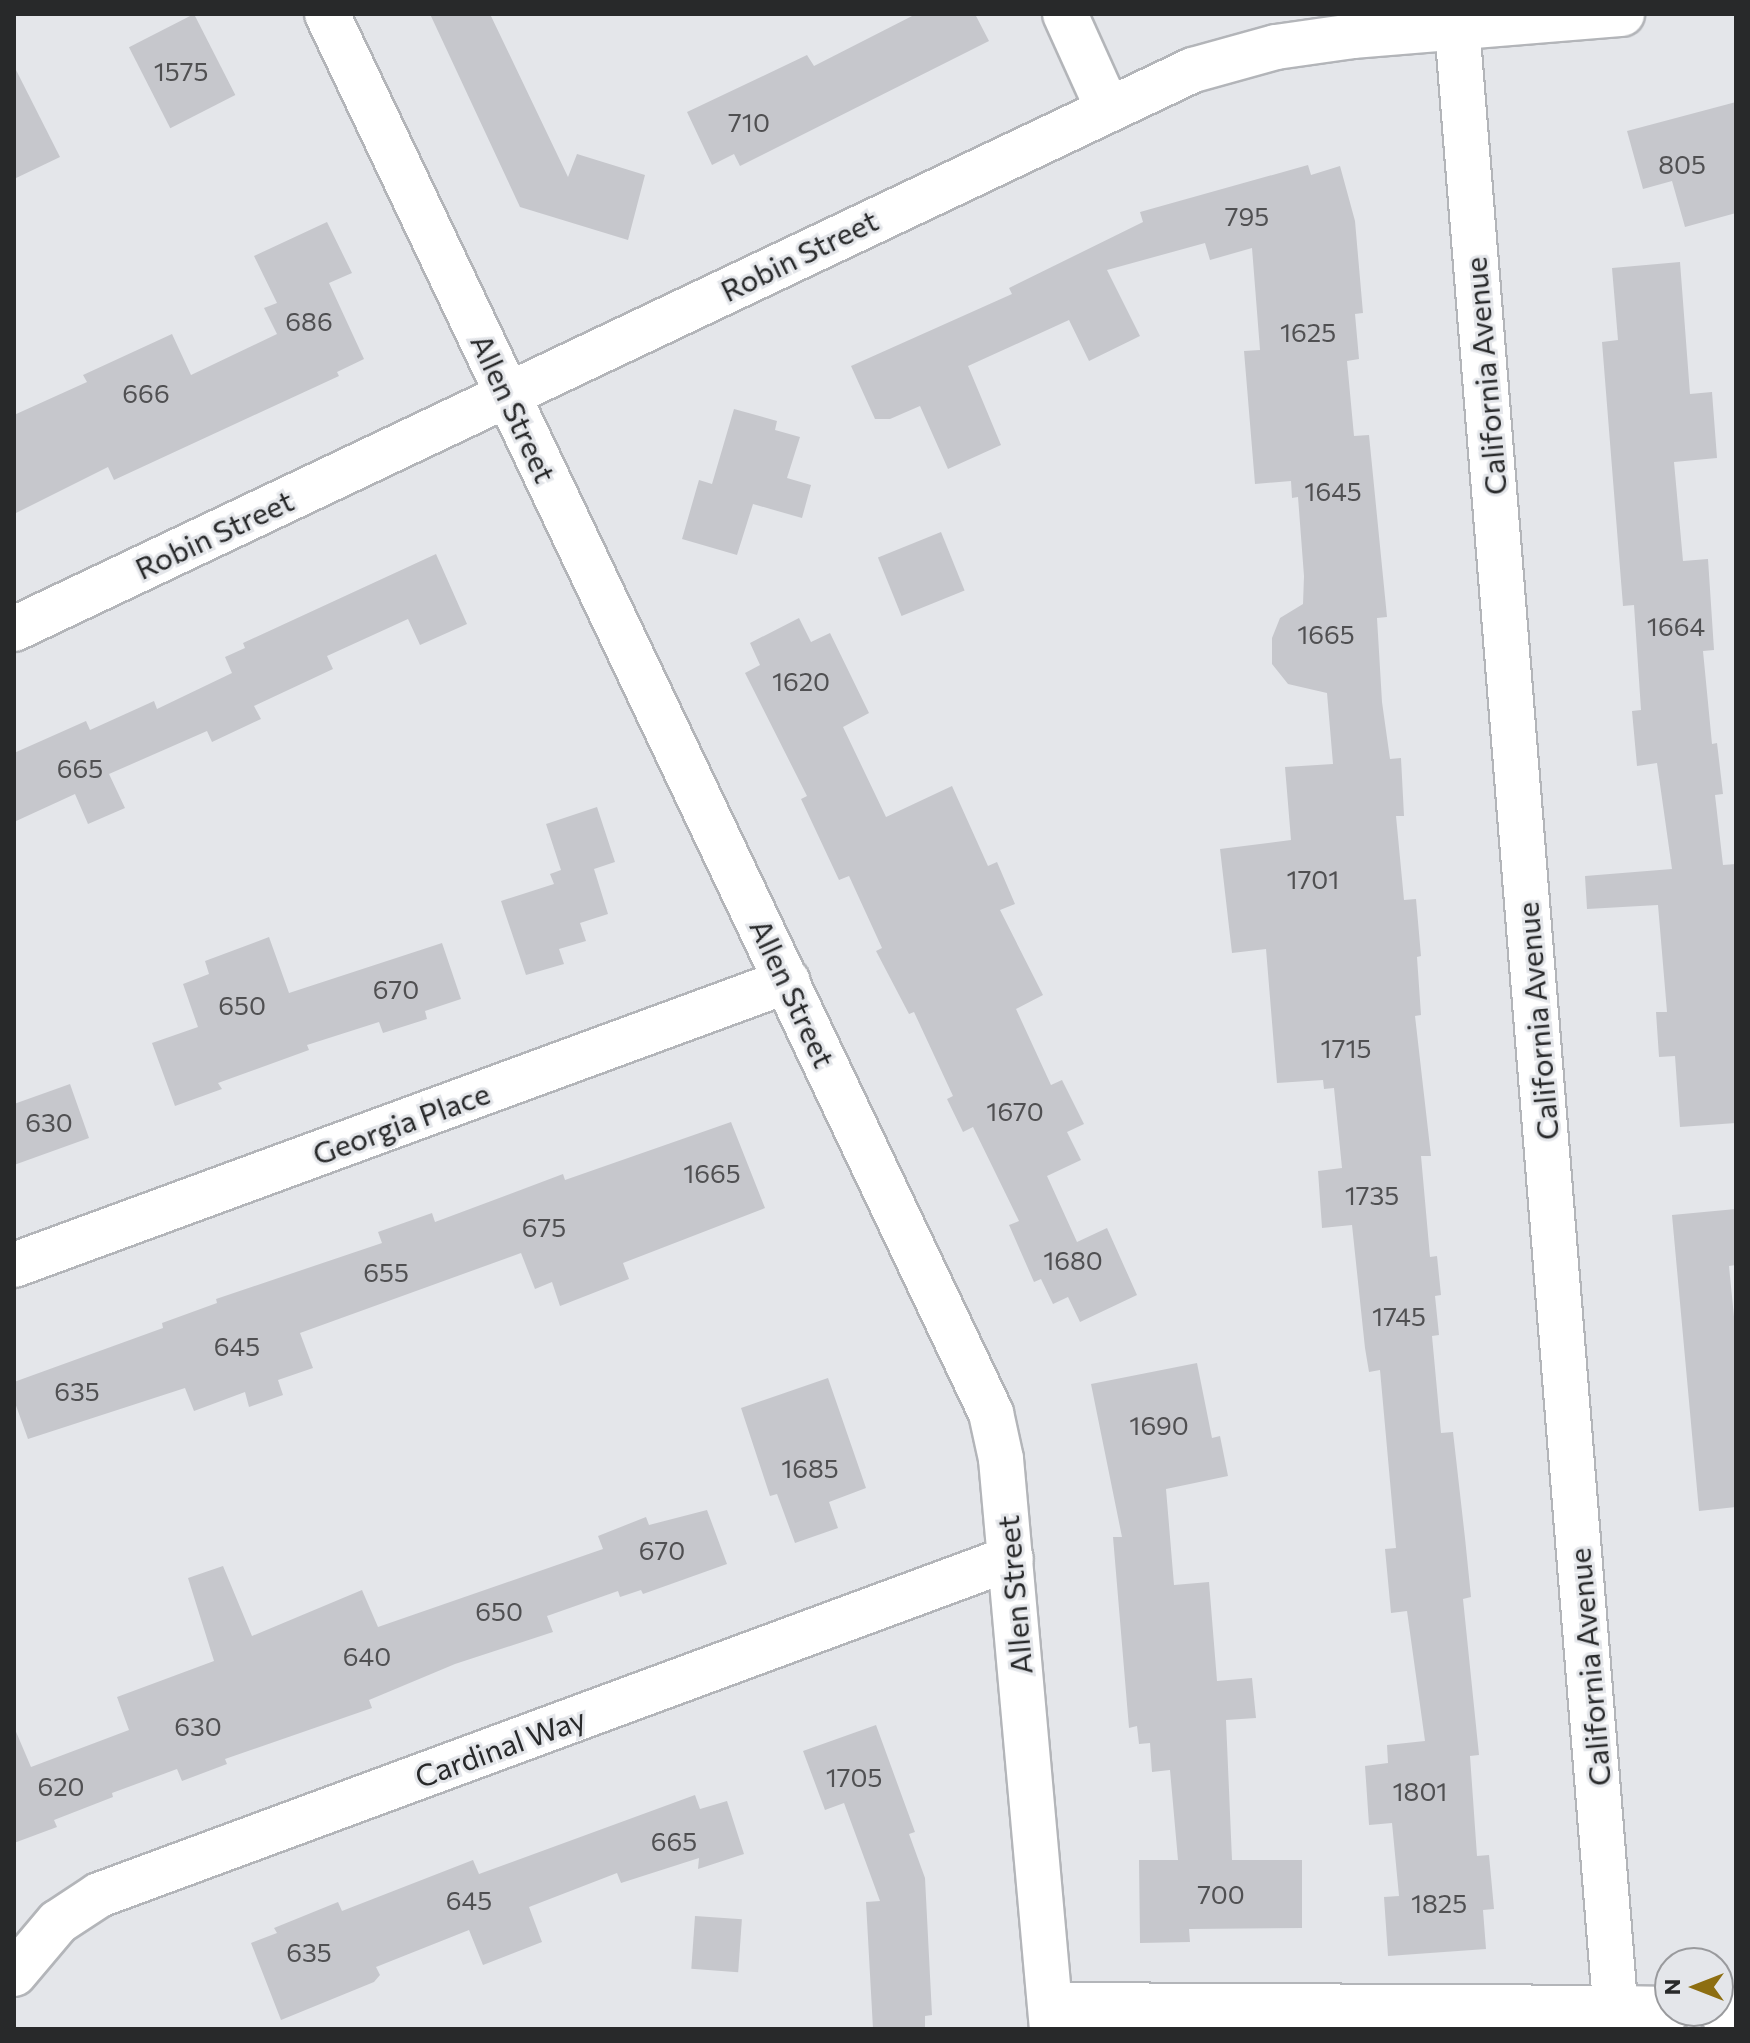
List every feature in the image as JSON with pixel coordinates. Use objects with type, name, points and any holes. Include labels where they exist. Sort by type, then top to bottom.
[{"type":"street","name":"Allen Street","points":[[327,14],[991,1413],[1011,1558],[1052,2017]]},
{"type":"street","points":[[1065,14],[1107,107]]},
{"type":"street","name":"Robin Street","points":[[14,629],[1107,107],[1193,70],[1276,47],[1353,36],[1456,23],[1622,14]]},
{"type":"street","name":"California Avenue","points":[[1456,23],[1616,2018]]},
{"type":"street","name":"Georgia Place","points":[[14,1265],[787,981]]},
{"type":"street","name":"Cardinal Way","points":[[14,1974],[58,1922],[99,1895],[1011,1558]]},
{"type":"street","points":[[1052,2017],[1616,2018],[1654,2012]]},
{"type":"building","points":[[194,14],[235,95],[170,128],[129,47]]},
{"type":"building","points":[[430,14],[490,14],[568,177],[577,154],[645,175],[628,240],[520,207]]},
{"type":"building","points":[[916,14],[975,14],[989,41],[740,166],[734,154],[712,165],[687,112],[807,55],[814,66]]},
{"type":"building","points":[[14,66],[60,157],[14,179]]},
{"type":"building","points":[[1736,102],[1736,213],[1685,227],[1672,181],[1643,189],[1627,131]]},
{"type":"building","points":[[1308,165],[1311,175],[1340,166],[1355,221],[1363,313],[1355,314],[1359,359],[1347,361],[1354,436],[1369,435],[1387,617],[1377,618],[1382,702],[1390,759],[1401,758],[1404,816],[1396,816],[1404,900],[1416,899],[1421,956],[1417,957],[1421,1015],[1415,1016],[1431,1156],[1421,1156],[1430,1257],[1437,1256],[1441,1295],[1435,1296],[1439,1335],[1432,1336],[1441,1433],[1453,1432],[1471,1597],[1463,1599],[1479,1755],[1470,1756],[1477,1856],[1489,1855],[1494,1909],[1483,1910],[1486,1949],[1388,1956],[1384,1897],[1399,1896],[1392,1823],[1369,1825],[1365,1766],[1388,1763],[1387,1745],[1425,1741],[1407,1611],[1391,1613],[1385,1549],[1396,1548],[1380,1370],[1369,1372],[1352,1225],[1322,1228],[1318,1171],[1342,1168],[1334,1088],[1324,1089],[1323,1080],[1277,1083],[1266,949],[1232,953],[1220,849],[1291,840],[1285,767],[1333,764],[1327,693],[1288,684],[1272,664],[1272,638],[1280,618],[1303,604],[1304,576],[1298,497],[1292,498],[1291,481],[1255,484],[1244,351],[1260,350],[1252,248],[1210,260],[1205,243],[1107,270],[1140,336],[1089,361],[1069,320],[968,366],[1001,445],[948,469],[920,406],[890,419],[875,419],[851,366],[1012,294],[1009,288],[1143,222],[1140,212]]},
{"type":"building","points":[[327,222],[352,273],[329,283],[364,359],[337,372],[339,376],[114,480],[108,467],[14,514],[14,415],[87,382],[83,375],[172,334],[191,375],[277,334],[264,308],[277,303],[254,256]]},
{"type":"building","points":[[1680,262],[1690,394],[1712,392],[1717,458],[1674,462],[1683,561],[1708,559],[1714,650],[1703,651],[1712,744],[1717,743],[1723,794],[1715,795],[1723,865],[1736,864],[1736,1123],[1680,1127],[1675,1056],[1659,1057],[1656,1012],[1667,1012],[1658,905],[1587,909],[1585,876],[1672,869],[1657,763],[1637,766],[1632,711],[1641,710],[1634,605],[1623,606],[1602,342],[1618,340],[1612,268]]},
{"type":"building","points":[[734,409],[777,421],[775,430],[800,437],[787,478],[811,485],[802,518],[753,504],[737,555],[682,539],[699,480],[712,484]]},
{"type":"building","points":[[941,532],[965,590],[902,616],[878,557]]},
{"type":"building","points":[[436,554],[467,624],[420,645],[408,619],[327,656],[333,669],[254,706],[261,719],[212,742],[207,731],[109,774],[125,808],[88,824],[75,794],[14,822],[14,753],[86,721],[90,730],[154,701],[157,709],[232,673],[225,657],[245,648],[243,643]]},
{"type":"building","points":[[799,618],[811,642],[830,633],[869,713],[843,727],[886,817],[952,786],[988,866],[997,862],[1015,904],[1000,910],[1043,995],[1016,1009],[1051,1085],[1062,1080],[1084,1124],[1067,1132],[1081,1160],[1047,1176],[1077,1242],[1107,1228],[1137,1295],[1080,1322],[1068,1297],[1053,1304],[1041,1279],[1034,1282],[1009,1225],[1019,1221],[973,1127],[963,1132],[947,1099],[953,1096],[914,1012],[909,1014],[876,951],[882,948],[849,876],[839,880],[801,799],[807,796],[745,673],[760,665],[750,643]]},
{"type":"building","points":[[597,807],[615,862],[594,869],[608,914],[580,923],[586,941],[559,949],[564,964],[526,975],[501,901],[554,884],[550,874],[561,870],[546,824]]},
{"type":"building","points":[[269,937],[289,993],[442,943],[461,999],[425,1011],[427,1019],[383,1033],[379,1022],[307,1045],[309,1050],[218,1083],[222,1089],[175,1106],[152,1043],[198,1027],[183,984],[209,974],[205,961]]},
{"type":"building","points":[[70,1084],[89,1138],[14,1165],[14,1104]]},
{"type":"building","points":[[731,1122],[765,1208],[623,1263],[629,1279],[560,1306],[552,1282],[535,1289],[521,1253],[300,1333],[313,1368],[278,1380],[283,1395],[249,1407],[245,1392],[194,1411],[185,1388],[28,1439],[14,1400],[14,1382],[163,1328],[162,1323],[217,1303],[216,1299],[382,1243],[378,1232],[432,1213],[435,1222],[563,1174],[565,1180]]},
{"type":"building","points":[[1736,1209],[1736,1265],[1729,1266],[1736,1337],[1736,1507],[1699,1511],[1672,1215]]},
{"type":"building","points":[[1197,1363],[1212,1438],[1220,1436],[1228,1476],[1166,1489],[1174,1585],[1209,1582],[1217,1681],[1252,1678],[1256,1718],[1226,1720],[1232,1860],[1302,1860],[1302,1928],[1189,1929],[1190,1942],[1140,1943],[1139,1860],[1178,1860],[1170,1770],[1152,1772],[1150,1743],[1139,1744],[1137,1726],[1129,1728],[1113,1537],[1122,1537],[1091,1384]]},
{"type":"building","points":[[828,1378],[866,1488],[829,1502],[838,1528],[795,1543],[777,1494],[770,1496],[741,1408]]},
{"type":"building","points":[[707,1510],[727,1564],[643,1594],[641,1590],[620,1597],[618,1591],[547,1616],[553,1632],[455,1664],[369,1700],[372,1708],[225,1759],[227,1764],[182,1781],[177,1769],[112,1793],[113,1797],[54,1820],[57,1827],[14,1843],[14,1727],[31,1767],[129,1730],[117,1697],[214,1661],[188,1578],[223,1566],[252,1636],[362,1590],[378,1627],[603,1549],[598,1536],[646,1517],[649,1525]]},
{"type":"building","points":[[876,1725],[915,1832],[909,1834],[925,1878],[932,2015],[925,2016],[925,2029],[873,2029],[866,1902],[880,1901],[844,1803],[825,1810],[803,1751]]},
{"type":"building","points":[[695,1795],[700,1809],[727,1801],[744,1854],[698,1869],[699,1858],[621,1883],[617,1873],[529,1907],[542,1942],[483,1965],[469,1930],[376,1967],[380,1975],[374,1982],[281,2020],[251,1943],[277,1933],[274,1928],[338,1902],[342,1911],[473,1860],[479,1874]]},
{"type":"building","points":[[695,1916],[742,1919],[738,1972],[691,1969]]}]
